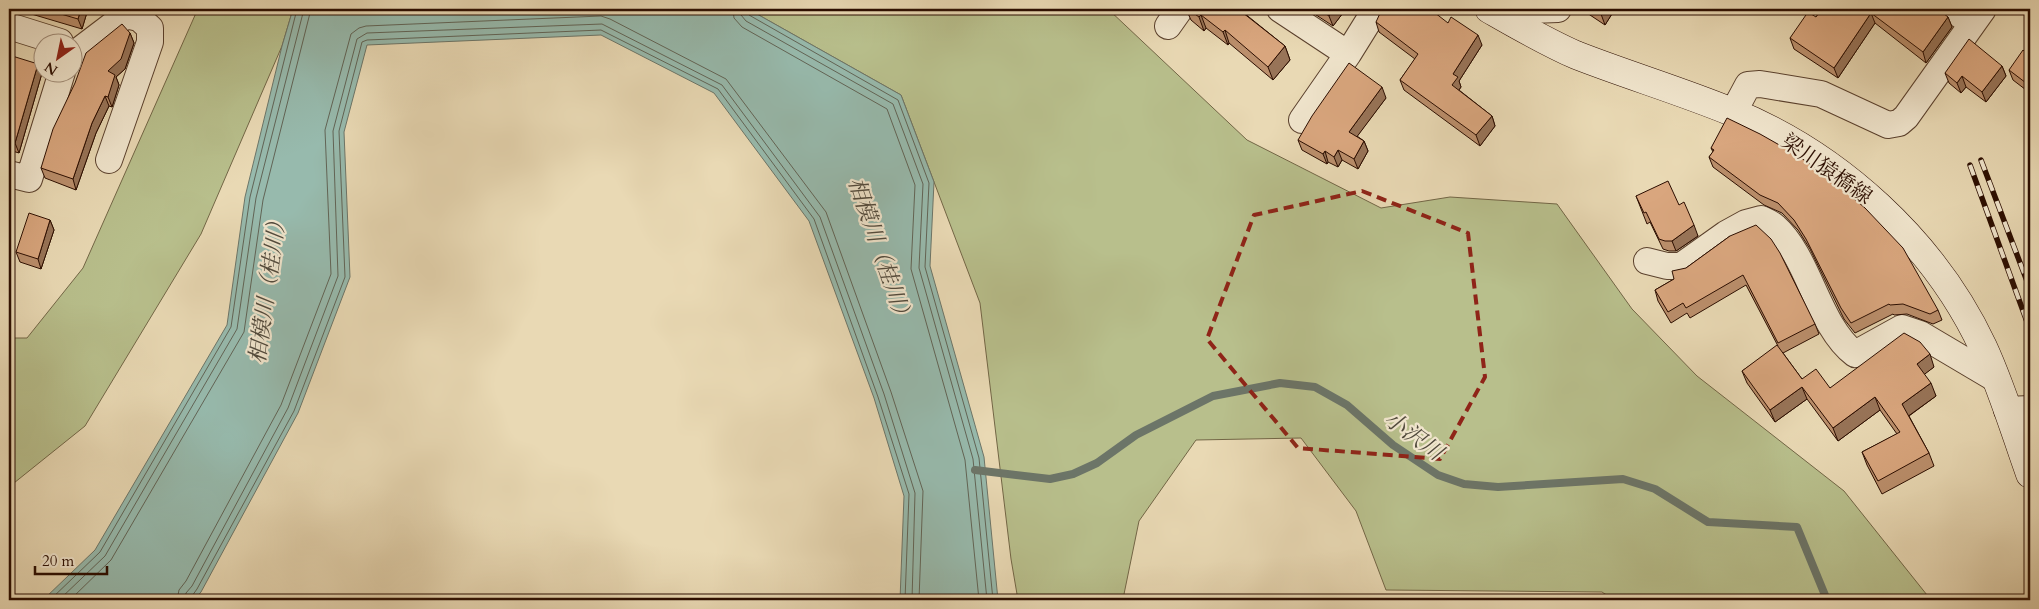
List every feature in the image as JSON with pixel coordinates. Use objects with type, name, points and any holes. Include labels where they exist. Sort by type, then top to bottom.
[{"type":"main road","name":"梁川猿橋線","points":[[1489,9],[1574,54],[1733,113],[1778,134],[1814,155],[1873,200],[1898,225],[1936,272],[1963,311],[1982,345],[1996,379],[2019,410],[2030,474]]},
{"type":"street","points":[[1280,9],[1348,54]]},
{"type":"street","points":[[1302,120],[1348,54],[1376,9]]},
{"type":"street","points":[[1515,24],[1532,10],[1558,9]]},
{"type":"street","points":[[1733,113],[1748,85],[1760,84],[1821,94],[1888,125],[1899,123],[1906,117],[1978,16],[1951,9]]},
{"type":"street","points":[[82,48],[126,15],[138,18],[150,28],[150,42],[109,160]]},
{"type":"street","points":[[9,26],[32,33]]},
{"type":"street","points":[[9,174],[29,179],[59,82]]},
{"type":"street","points":[[1647,261],[1667,266],[1681,266],[1726,234],[1746,223],[1761,219],[1774,226],[1792,248],[1836,333],[1847,348],[1855,354],[1902,328],[1920,334],[1996,379]]},
{"type":"highlighted area","points":[[1362,191],[1468,233],[1485,377],[1440,459],[1298,448],[1207,339],[1254,215]]},
{"type":"green space","points":[[195,9],[293,9],[282,46],[201,234],[85,426],[9,487],[9,338],[27,338],[83,268],[196,13]]},
{"type":"green space","points":[[748,9],[1108,9],[1247,140],[1381,208],[1450,197],[1557,204],[1632,309],[1697,376],[1844,491],[1931,600],[1614,600],[1602,592],[1386,590],[1356,511],[1301,438],[1196,440],[1139,521],[1123,599],[1125,600],[1018,600],[1011,559],[980,303],[901,95]]},
{"type":"water","name":"相模川（桂川）","points":[[293,9],[748,9],[901,95],[934,182],[930,266],[984,457],[998,600],[900,600],[904,496],[874,398],[809,221],[714,93],[601,35],[367,45],[344,132],[350,277],[298,413],[201,592],[194,600],[43,600],[95,550],[227,325],[245,197],[282,46]]},
{"type":"building","points":[[44,9],[81,9],[78,19]]},
{"type":"building","points":[[1188,9],[1238,9],[1285,46],[1268,67],[1225,30],[1223,32],[1201,15],[1199,17]]},
{"type":"building","points":[[1319,9],[1334,9],[1329,16]]},
{"type":"building","points":[[1382,9],[1430,9],[1448,23],[1451,17],[1478,35],[1453,74],[1458,77],[1452,85],[1492,116],[1476,135],[1400,80],[1418,54],[1376,22]]},
{"type":"building","points":[[1593,9],[1604,9],[1601,14]]},
{"type":"building","points":[[1822,9],[1938,9],[1948,17],[1923,52],[1871,13],[1834,68],[1790,38],[1808,12],[1816,17]]},
{"type":"building","points":[[122,24],[130,33],[121,59],[108,71],[115,75],[108,97],[105,96],[92,123],[73,179],[41,168],[53,129],[75,82],[82,82],[82,64],[86,53]]},
{"type":"building","points":[[1969,39],[2002,66],[1982,92],[1962,76],[1957,83],[1945,73]]},
{"type":"building","points":[[2023,50],[2030,56],[2030,86],[2009,70]]},
{"type":"building","points":[[9,55],[32,62],[33,82],[15,143],[9,141]]},
{"type":"building","points":[[1349,63],[1382,87],[1349,132],[1364,141],[1354,159],[1338,150],[1334,157],[1325,151],[1323,154],[1298,140],[1312,116]]},
{"type":"building","points":[[1727,118],[1797,155],[1832,180],[1865,208],[1903,248],[1938,310],[1930,314],[1903,304],[1889,304],[1851,323],[1794,220],[1778,203],[1760,195],[1709,157],[1714,150],[1711,148]]},
{"type":"building","points":[[1668,181],[1679,205],[1684,202],[1694,225],[1672,241],[1659,239],[1636,196]]},
{"type":"building","points":[[29,213],[50,220],[38,259],[16,252]]},
{"type":"building","points":[[1756,225],[1771,239],[1780,253],[1815,324],[1778,343],[1743,275],[1686,308],[1683,303],[1668,312],[1655,290],[1674,279],[1672,271],[1686,268],[1730,236]]},
{"type":"building","points":[[1904,333],[1920,342],[1930,354],[1917,364],[1931,383],[1902,404],[1929,453],[1878,481],[1862,452],[1900,432],[1875,397],[1833,428],[1802,387],[1770,410],[1742,371],[1777,345],[1802,379],[1816,369],[1830,388]]},
{"type":"waterway","name":"小沢川","points":[[975,470],[1050,479],[1073,474],[1097,463],[1136,435],[1213,396],[1280,383],[1315,387],[1347,405],[1393,445],[1438,475],[1464,484],[1498,487],[1623,479],[1655,489],[1708,522],[1797,527],[1827,600]]},
{"type":"railway","points":[[1981,160],[2030,289]]},
{"type":"railway","points":[[1970,165],[2030,330]]}]
